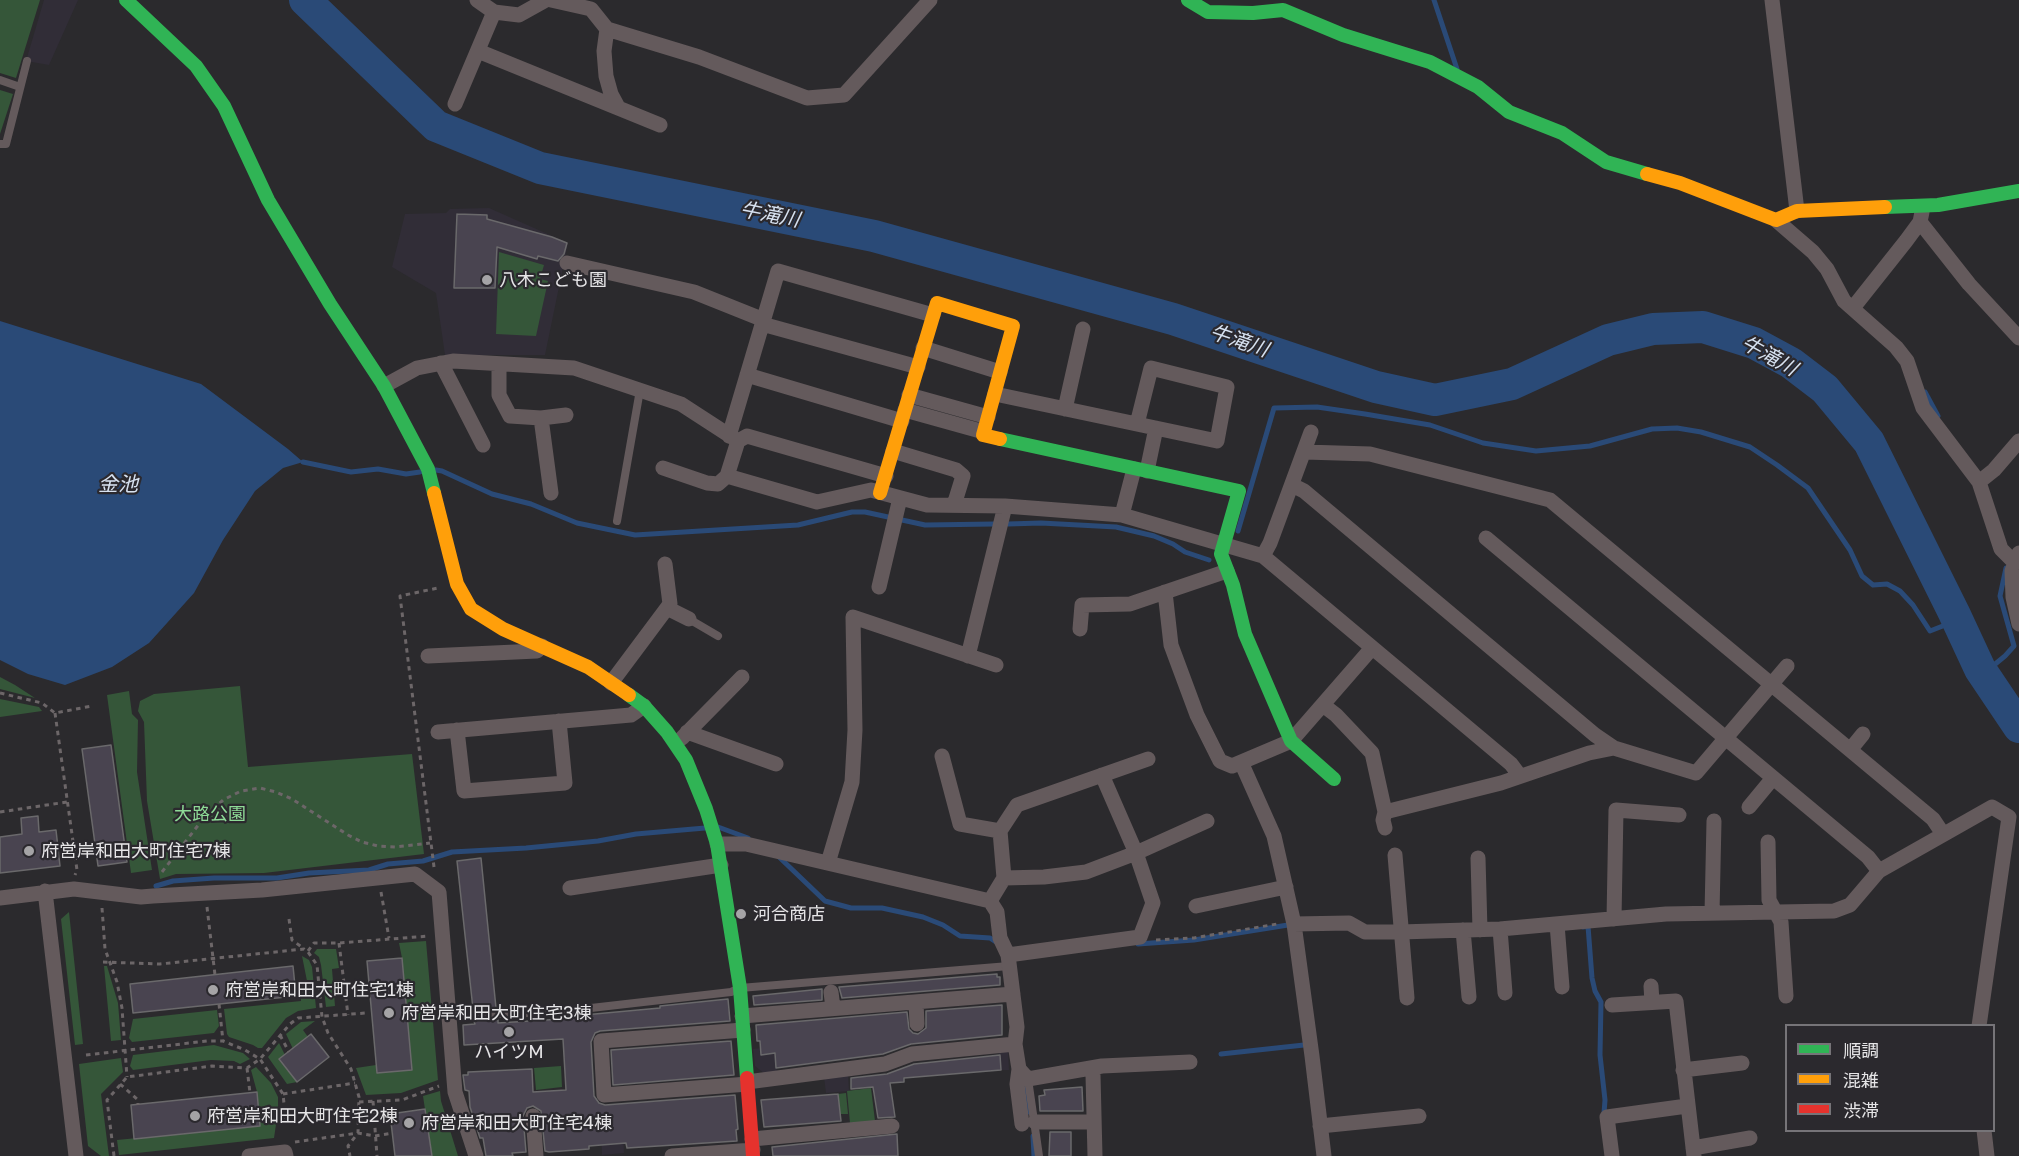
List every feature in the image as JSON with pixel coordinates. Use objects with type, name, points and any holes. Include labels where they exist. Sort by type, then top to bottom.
[{"type":"street","points":[[477,0],[494,12],[519,15],[546,0]]},
{"type":"street","points":[[551,0],[591,9],[607,29],[699,57],[807,98],[844,95],[930,0]]},
{"type":"street","points":[[1188,0],[1208,12],[1253,13],[1283,10],[1343,35],[1430,62],[1478,87],[1509,112],[1562,133],[1606,162],[1680,183],[1776,220],[1813,252],[1827,269],[1844,301],[1896,347],[1907,361],[1923,408],[1979,482],[2001,549],[2017,558],[2012,571],[2013,597],[2019,624]]},
{"type":"street","points":[[1772,0],[1797,211]]},
{"type":"street","points":[[133,2],[196,66],[224,106],[267,200],[330,304],[384,386],[428,470],[457,584],[471,609],[503,629],[588,667],[644,706],[686,760],[717,844],[740,988],[753,1148]]},
{"type":"street","points":[[455,104],[494,12]]},
{"type":"street","points":[[607,29],[604,51],[606,76],[611,94],[618,107]]},
{"type":"street","points":[[478,51],[660,125]]},
{"type":"street","points":[[1776,220],[1797,211],[1938,205],[2019,191]]},
{"type":"street","points":[[1856,304],[1920,222],[1924,205]]},
{"type":"street","points":[[1920,222],[1969,284],[2019,338]]},
{"type":"street","points":[[567,263],[694,292],[763,322],[918,367]]},
{"type":"street","points":[[663,468],[707,483],[718,484],[727,476],[747,375],[778,270],[933,315]]},
{"type":"street","points":[[880,493],[937,303],[1013,326],[983,435],[1239,492],[1221,554],[1233,585],[1245,634],[1291,741],[1334,779]]},
{"type":"street","points":[[1065,409],[1083,329]]},
{"type":"street","points":[[923,348],[1000,372]]},
{"type":"street","points":[[384,386],[417,368],[453,361],[574,368],[681,404],[734,439],[747,436],[886,476]]},
{"type":"street","points":[[441,363],[483,444]]},
{"type":"street","points":[[499,364],[500,395],[510,416],[541,418],[566,416]]},
{"type":"street","points":[[995,394],[1217,441],[1227,387],[1151,368],[1137,424]]},
{"type":"street","points":[[747,375],[903,415],[986,424]]},
{"type":"street","points":[[909,395],[986,424]]},
{"type":"street","points":[[541,418],[551,493]]},
{"type":"street","points":[[1122,515],[1156,428]]},
{"type":"street","points":[[1263,556],[1270,543],[1311,432]]},
{"type":"street","points":[[1979,482],[1994,470],[2019,441]]},
{"type":"street","points":[[893,451],[956,470],[963,476],[954,505]]},
{"type":"street","points":[[1305,452],[1370,454],[1550,500],[1933,819],[1943,834]]},
{"type":"street","points":[[727,476],[817,502],[872,490],[927,505],[1005,506],[1122,515],[1263,556],[1511,764],[1520,776]]},
{"type":"street","points":[[1292,485],[1304,491],[1595,735],[1614,748],[1695,773],[1786,666]]},
{"type":"street","points":[[879,587],[900,498]]},
{"type":"street","points":[[968,656],[1005,506]]},
{"type":"street","points":[[1486,538],[1868,857],[1879,871]]},
{"type":"street","points":[[611,683],[670,604],[665,564]]},
{"type":"street","points":[[1080,628],[1082,605],[1130,604],[1227,571]]},
{"type":"street","points":[[1165,592],[1171,645],[1197,715],[1220,761],[1232,766],[1291,741],[1372,648]]},
{"type":"street","points":[[667,608],[688,619]]},
{"type":"street","points":[[828,863],[852,782],[855,730],[853,617],[996,665]]},
{"type":"street","points":[[428,656],[537,651],[542,646]]},
{"type":"street","points":[[675,744],[742,677]]},
{"type":"street","points":[[1323,705],[1336,715],[1372,753],[1385,812],[1383,820],[1385,828]]},
{"type":"street","points":[[438,732],[631,715],[644,706]]},
{"type":"street","points":[[457,730],[464,791],[565,783],[559,721]]},
{"type":"street","points":[[687,732],[776,764]]},
{"type":"street","points":[[1850,750],[1863,735]]},
{"type":"street","points":[[1385,812],[1501,783],[1589,753],[1614,748]]},
{"type":"street","points":[[942,756],[960,824],[1000,831]]},
{"type":"street","points":[[990,902],[1004,878],[1000,831],[1017,805],[1148,759]]},
{"type":"street","points":[[1241,762],[1274,836],[1294,924],[1324,1156]]},
{"type":"street","points":[[1009,960],[1140,937],[1154,903],[1136,853],[1102,775]]},
{"type":"street","points":[[1749,807],[1773,778]]},
{"type":"street","points":[[1294,924],[1349,923],[1365,932],[1400,932],[1500,929],[1666,914],[1834,911],[1850,905],[1879,871],[1992,807],[2014,814],[1979,1024]]},
{"type":"street","points":[[1614,919],[1616,810],[1679,815]]},
{"type":"street","points":[[1712,913],[1714,821]]},
{"type":"street","points":[[1004,878],[1044,877],[1086,872],[1207,822]]},
{"type":"street","points":[[1768,842],[1769,900],[1781,922],[1786,996]]},
{"type":"street","points":[[717,844],[746,844],[990,902],[997,912],[1000,938],[1009,960],[1017,1027],[1015,1044],[1023,1074],[1017,1084],[1029,1123],[1094,1122]]},
{"type":"street","points":[[1395,855],[1407,998]]},
{"type":"street","points":[[1478,858],[1480,930]]},
{"type":"street","points":[[570,888],[720,866]]},
{"type":"street","points":[[0,898],[74,889],[141,897],[262,890],[415,874],[439,892],[455,1092],[476,1156]]},
{"type":"street","points":[[1196,906],[1286,887]]},
{"type":"street","points":[[45,891],[76,1156]]},
{"type":"street","points":[[1557,924],[1562,987]]},
{"type":"street","points":[[1500,929],[1505,993]]},
{"type":"street","points":[[1463,930],[1469,997]]},
{"type":"street","points":[[1651,986],[1652,1002]]},
{"type":"street","points":[[831,992],[833,1008]]},
{"type":"street","points":[[1013,994],[833,1008],[742,1023],[601,1041],[604,1095],[747,1083],[885,1064],[912,1054],[1015,1044]]},
{"type":"street","points":[[1612,1005],[1676,1001],[1693,1152],[1750,1138]]},
{"type":"street","points":[[916,1002],[917,1024]]},
{"type":"street","points":[[1023,1074],[1102,1066],[1190,1062]]},
{"type":"street","points":[[1683,1070],[1742,1063]]},
{"type":"street","points":[[1093,1075],[1095,1156]]},
{"type":"street","points":[[1612,1156],[1607,1117],[1687,1106]]},
{"type":"street","points":[[533,1116],[536,1156]]},
{"type":"street","points":[[1320,1126],[1419,1116]]},
{"type":"street","points":[[672,1156],[753,1148],[892,1126]]},
{"type":"street","points":[[1984,1132],[1987,1156]]},
{"type":"street","points":[[249,1156],[285,1152],[286,1156]]},
{"type":"lane","points":[[0,144],[6,144],[27,61]]},
{"type":"lane","points":[[0,80],[20,87]]},
{"type":"lane","points":[[617,521],[640,390]]},
{"type":"lane","points":[[688,619],[718,636]]},
{"type":"lane","points":[[449,1016],[556,1012],[731,992],[740,988],[1009,960]]},
{"type":"lane","points":[[1029,1123],[1039,1156]]},
{"type":"path","points":[[432,858],[400,596],[457,584]]},
{"type":"path","points":[[0,693],[42,703],[54,713],[77,870],[73,879]]},
{"type":"path","points":[[54,713],[92,706]]},
{"type":"path","points":[[162,873],[203,819],[224,800],[241,791],[260,788],[292,799],[362,842],[396,847],[430,843]]},
{"type":"path","points":[[0,812],[67,802]]},
{"type":"path","points":[[380,886],[389,938]]},
{"type":"path","points":[[102,900],[105,949],[117,982],[122,1008],[127,1077]]},
{"type":"path","points":[[206,902],[215,975]]},
{"type":"path","points":[[289,919],[292,940],[306,951],[317,965],[322,1017],[327,1033],[351,1070],[355,1083],[359,1102],[358,1133],[348,1146],[350,1156]]},
{"type":"path","points":[[1140,937],[1145,940],[1194,938],[1286,923],[1294,924]]},
{"type":"path","points":[[103,962],[160,963],[306,951],[314,943],[430,935]]},
{"type":"path","points":[[339,943],[348,1015]]},
{"type":"path","points":[[219,1004],[223,1041]]},
{"type":"path","points":[[114,1156],[106,1100],[127,1077],[212,1066],[247,1068],[260,1059],[298,1018],[366,1013]]},
{"type":"path","points":[[280,1035],[288,1052]]},
{"type":"path","points":[[86,1055],[125,1049],[223,1041],[260,1059],[283,1094],[286,1123]]},
{"type":"path","points":[[247,1068],[250,1093]]},
{"type":"path","points":[[283,1094],[355,1083]]},
{"type":"path","points":[[120,1084],[138,1100],[138,1105]]},
{"type":"path","points":[[359,1102],[402,1100],[444,1085]]},
{"type":"path","points":[[373,1101],[377,1156]]},
{"type":"path","points":[[293,1142],[358,1133],[375,1136],[393,1133]]},
{"type":"shaded area","points":[[44,0],[78,0],[49,65],[26,61]]},
{"type":"shaded area","name":"八木こども園","points":[[489,208],[568,243],[545,355],[445,355],[436,293],[392,267],[405,214],[446,213],[450,209]]},
{"type":"shaded area","points":[[761,1048],[775,1053],[777,1073],[765,1074],[755,1066],[753,1049]]},
{"type":"shaded area","points":[[1008,1051],[1009,1070],[1001,1070],[999,1052]]},
{"type":"shaded area","points":[[848,1074],[849,1091],[826,1093],[824,1077]]},
{"type":"shaded area","points":[[623,1128],[624,1153],[602,1155],[601,1130]]},
{"type":"green space","points":[[0,0],[40,0],[16,78],[0,73]]},
{"type":"green space","points":[[0,90],[13,94],[0,134]]},
{"type":"green space","points":[[499,252],[544,265],[540,279],[548,281],[536,336],[496,334]]},
{"type":"green space","points":[[0,677],[15,685],[35,698],[0,689]]},
{"type":"green space","name":"大路公園","points":[[240,686],[248,767],[412,754],[424,854],[264,873],[176,874],[160,879],[147,801],[144,722],[138,711],[140,701],[154,694]]},
{"type":"green space","points":[[129,691],[132,714],[138,720],[137,772],[152,870],[131,873],[107,695]]},
{"type":"green space","points":[[0,699],[39,707],[42,711],[0,717]]},
{"type":"green space","points":[[69,912],[83,1044],[75,1045],[61,919]]},
{"type":"green space","points":[[426,941],[438,1080],[401,1093],[366,1095],[356,1068],[376,1065],[377,1073],[402,958],[399,943]]},
{"type":"green space","points":[[317,949],[336,949],[339,968],[332,969],[335,1006],[326,1007],[321,965],[319,957],[314,953]]},
{"type":"green space","points":[[302,956],[309,960],[312,967],[316,1008],[298,1011],[286,1018],[262,1048],[229,1037],[224,1009],[301,1001],[299,982],[307,981]]},
{"type":"green space","points":[[104,966],[107,966],[118,1003],[121,1040],[111,1041]]},
{"type":"green space","points":[[217,1010],[219,1026],[214,1033],[132,1042],[129,1038],[133,1019]]},
{"type":"green space","points":[[315,1021],[303,1030],[308,1037],[293,1049],[286,1034],[301,1022]]},
{"type":"green space","points":[[279,1043],[285,1055],[279,1060],[297,1082],[287,1084],[268,1057]]},
{"type":"green space","points":[[214,1045],[243,1053],[250,1059],[240,1064],[234,1061],[211,1060],[133,1070],[130,1066],[133,1055]]},
{"type":"green space","points":[[121,1058],[123,1072],[101,1094],[109,1156],[101,1156],[88,1146],[79,1064]]},
{"type":"green space","points":[[561,1066],[562,1087],[536,1090],[534,1068]]},
{"type":"green space","points":[[256,1067],[271,1083],[278,1097],[274,1138],[119,1155],[117,1140],[260,1126],[257,1092],[251,1070]]},
{"type":"green space","points":[[871,1088],[875,1121],[850,1123],[847,1091]]},
{"type":"green space","points":[[440,1091],[458,1156],[432,1156],[423,1096]]},
{"type":"green space","points":[[846,1093],[848,1114],[840,1114],[838,1094]]},
{"type":"water","name":"金池","points":[[0,321],[201,384],[303,462],[283,468],[255,491],[223,540],[194,593],[149,643],[112,667],[65,685],[28,674],[0,660]]},
{"type":"building","points":[[457,214],[487,215],[487,219],[552,237],[567,243],[564,254],[558,261],[538,256],[537,259],[497,247],[495,288],[454,288]]},
{"type":"building","points":[[111,745],[127,862],[98,866],[82,749]]},
{"type":"building","name":"府営岸和田大町住宅7棟","points":[[38,816],[39,832],[56,830],[60,866],[0,873],[0,837],[22,834],[21,818]]},
{"type":"building","points":[[481,858],[496,1008],[473,1009],[457,861]]},
{"type":"building","name":"府営岸和田大町住宅3棟","points":[[402,958],[412,1070],[377,1073],[367,961]]},
{"type":"building","name":"府営岸和田大町住宅1棟","points":[[293,966],[296,996],[133,1013],[130,984]]},
{"type":"building","points":[[997,974],[997,977],[1000,977],[1000,985],[842,998],[839,987]]},
{"type":"building","points":[[822,989],[822,1000],[754,1005],[753,996]]},
{"type":"building","points":[[728,999],[730,1021],[595,1033],[591,1042],[594,1096],[599,1103],[605,1105],[735,1095],[737,1141],[627,1148],[626,1143],[549,1152],[545,1151],[541,1111],[533,1106],[527,1108],[523,1116],[526,1152],[512,1153],[513,1156],[486,1156],[483,1138],[480,1138],[470,1107],[469,1091],[465,1090],[463,1075],[468,1075],[468,1072],[532,1069],[533,1092],[566,1090],[563,1039],[464,1045],[463,1025],[475,1024],[474,1021],[498,1020],[498,1023],[562,1019],[562,1017]]},
{"type":"building","points":[[1002,1005],[1002,1035],[911,1044],[883,1054],[776,1068],[775,1053],[761,1055],[760,1041],[757,1041],[756,1025],[907,1012],[909,1029],[918,1034],[926,1028],[926,1011]]},
{"type":"building","points":[[311,1034],[329,1057],[297,1082],[279,1059]]},
{"type":"building","points":[[731,1041],[734,1075],[613,1085],[611,1050]]},
{"type":"building","points":[[1000,1055],[1001,1070],[904,1078],[904,1082],[890,1083],[895,1117],[878,1118],[873,1087],[851,1089],[851,1078],[887,1074],[914,1064]]},
{"type":"building","points":[[1082,1087],[1083,1111],[1040,1111],[1039,1096],[1045,1095],[1044,1090]]},
{"type":"building","name":"府営岸和田大町住宅2棟","points":[[257,1092],[260,1126],[134,1139],[131,1105]]},
{"type":"building","points":[[838,1094],[841,1121],[764,1127],[761,1100]]},
{"type":"building","name":"府営岸和田大町住宅4棟","points":[[425,1109],[432,1156],[395,1156],[390,1114]]},
{"type":"building","points":[[1050,1132],[1071,1132],[1071,1156],[1049,1156]]},
{"type":"building","points":[[897,1134],[898,1156],[773,1156],[772,1147]]},
{"type":"waterway","name":"牛滝川","points":[[305,0],[436,126],[540,168],[874,236],[1173,319],[1376,387],[1435,400],[1512,384],[1608,340],[1653,329],[1703,327],[1754,343],[1791,363],[1825,389],[1869,442],[1980,669],[2019,727]]},
{"type":"waterway","points":[[1434,0],[1457,69]]},
{"type":"waterway","points":[[1925,392],[1938,416]]},
{"type":"waterway","points":[[1238,531],[1274,408],[1317,407],[1365,414],[1430,425],[1483,443],[1536,451],[1590,446],[1652,429],[1677,428],[1701,432],[1750,447],[1777,465],[1808,488],[1850,550],[1862,576],[1873,585],[1887,584],[1900,591],[1913,605],[1930,631],[1958,620]]},
{"type":"waterway","points":[[303,462],[351,472],[378,469],[406,474],[420,472]]},
{"type":"waterway","points":[[436,470],[492,494],[531,504],[577,523],[635,535],[798,525],[852,512],[888,517]]},
{"type":"waterway","points":[[902,520],[925,525],[994,524]]},
{"type":"waterway","points":[[1008,524],[1041,523],[1116,527],[1154,536],[1185,552],[1209,560]]},
{"type":"waterway","points":[[1983,674],[2014,646],[2000,596],[2006,568]]},
{"type":"waterway","points":[[718,827],[748,838]]},
{"type":"waterway","points":[[156,886],[173,881],[214,878],[277,878],[309,873],[369,870],[388,864],[423,861],[452,852],[526,848],[705,828]]},
{"type":"waterway","points":[[778,856],[825,901],[851,908],[882,908],[923,917],[943,925],[960,936],[990,938],[996,942]]},
{"type":"waterway","points":[[1138,944],[1194,940],[1288,925]]},
{"type":"waterway","points":[[1583,927],[1588,926],[1592,978],[1601,1002],[1600,1055],[1605,1100],[1604,1113]]},
{"type":"waterway","points":[[1221,1054],[1304,1045]]},
{"type":"waterway","points":[[1024,1084],[1029,1112]]},
{"type":"waterway","points":[[1033,1136],[1034,1156]]},
{"type":"traffic: fast","points":[[126,0],[196,66],[224,106],[268,200],[330,304],[384,386],[428,469],[434,493]]},
{"type":"traffic: fast","points":[[1188,0],[1208,12],[1253,13],[1283,10],[1343,35],[1430,62],[1478,87],[1509,112],[1562,133],[1606,162],[1647,174]]},
{"type":"traffic: fast","points":[[1885,207],[1938,205],[2019,191]]},
{"type":"traffic: fast","points":[[1000,439],[1239,491],[1221,554],[1233,585],[1245,634],[1291,741],[1334,779]]},
{"type":"traffic: fast","points":[[629,695],[644,706],[667,732],[686,760],[717,844],[740,988],[747,1078]]},
{"type":"traffic: slow","points":[[1647,174],[1680,183],[1776,220],[1797,211],[1885,207]]},
{"type":"traffic: slow","points":[[880,493],[937,303],[1013,326],[983,435],[1000,439]]},
{"type":"traffic: slow","points":[[434,493],[457,584],[471,609],[503,629],[588,667],[629,695]]},
{"type":"traffic: jam","points":[[747,1078],[753,1156]]},
{"type":"place","name":"八木こども園","points":[[487,280]]},
{"type":"place","name":"府営岸和田大町住宅7棟","points":[[29,851]]},
{"type":"place","name":"河合商店","points":[[741,914]]},
{"type":"place","name":"府営岸和田大町住宅1棟","points":[[213,990]]},
{"type":"place","name":"府営岸和田大町住宅3棟","points":[[389,1013]]},
{"type":"place","name":"ハイツM","points":[[509,1032]]},
{"type":"place","name":"府営岸和田大町住宅2棟","points":[[195,1116]]},
{"type":"place","name":"府営岸和田大町住宅4棟","points":[[409,1123]]}]
